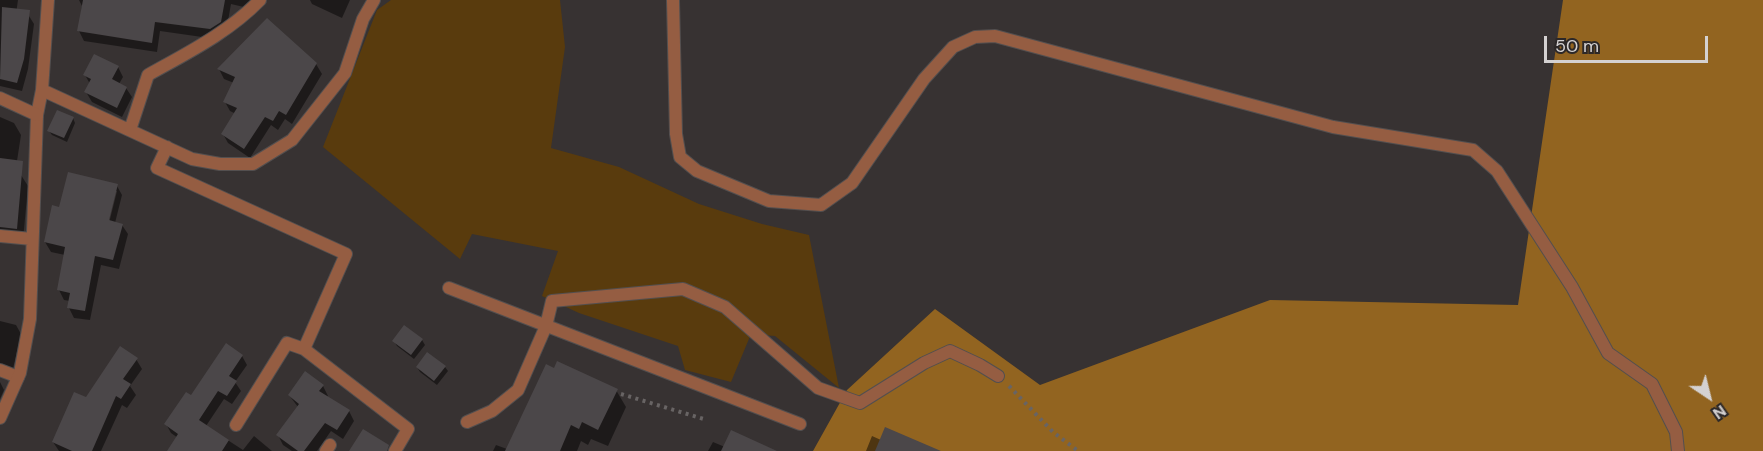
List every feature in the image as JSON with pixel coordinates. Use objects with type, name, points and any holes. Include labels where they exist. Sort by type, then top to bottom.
[{"type":"street","points":[[0,418],[18,377],[30,319],[37,115],[42,90],[48,0]]},
{"type":"street","points":[[130,130],[148,75],[206,42],[243,17],[260,0]]},
{"type":"street","points":[[42,90],[192,159],[220,164],[253,164],[292,140],[345,73],[363,19],[374,0]]},
{"type":"street","points":[[673,0],[676,134],[680,157],[697,171],[769,201],[821,205],[852,183],[924,79],[953,47],[975,37],[994,36],[1333,127],[1473,150],[1497,171],[1572,287],[1608,353],[1652,384],[1676,432],[1678,451]]},
{"type":"street","points":[[0,98],[37,115]]},
{"type":"street","points":[[167,147],[158,168],[346,254],[304,349]]},
{"type":"street","points":[[0,236],[32,239]]},
{"type":"street","points":[[449,288],[800,424]]},
{"type":"street","points":[[467,422],[492,411],[518,390],[546,326],[552,301],[683,289],[725,307],[818,388],[860,403],[924,363],[950,351],[998,376]]},
{"type":"street","points":[[236,425],[287,343],[304,349],[408,429],[395,451]]},
{"type":"street","points":[[0,370],[18,377]]},
{"type":"path","points":[[998,376],[1053,432],[1078,451]]},
{"type":"path","points":[[621,394],[707,420]]},
{"type":"shaded area","points":[[391,0],[560,0],[565,47],[551,148],[619,167],[699,204],[762,224],[809,235],[839,388],[775,336],[751,334],[731,382],[685,370],[678,346],[579,313],[542,296],[558,251],[472,234],[460,259],[323,147],[377,10]]},
{"type":"shaded area","points":[[1563,0],[1763,0],[1763,451],[813,451],[847,390],[935,309],[1040,385],[1270,300],[1518,305]]},
{"type":"building","points":[[83,0],[225,0],[221,22],[210,29],[155,22],[152,43],[77,31]]},
{"type":"building","points":[[2,7],[30,10],[24,59],[17,83],[0,79]]},
{"type":"building","points":[[267,18],[317,63],[286,115],[279,111],[273,121],[265,117],[244,149],[221,134],[237,108],[223,102],[235,77],[217,69]]},
{"type":"building","points":[[94,54],[119,66],[112,79],[127,87],[117,108],[84,92],[91,79],[83,75]]},
{"type":"building","points":[[57,110],[74,117],[64,138],[47,131]]},
{"type":"building","points":[[0,158],[23,161],[17,229],[0,227]]},
{"type":"building","points":[[68,172],[118,184],[109,220],[123,224],[113,260],[95,256],[85,311],[67,308],[70,293],[57,290],[65,247],[44,242],[52,205],[59,207]]},
{"type":"building","points":[[404,325],[423,339],[411,355],[392,341]]},
{"type":"building","points":[[226,343],[243,355],[229,376],[237,381],[227,396],[218,391],[199,420],[229,440],[222,451],[167,451],[178,434],[164,424],[186,392],[191,395]]},
{"type":"building","points":[[120,346],[138,358],[123,379],[131,384],[121,399],[116,396],[92,451],[72,451],[52,442],[74,392],[86,397]]},
{"type":"building","points":[[427,352],[446,366],[434,381],[416,367]]},
{"type":"building","points":[[557,361],[618,389],[598,430],[582,422],[579,429],[571,425],[560,451],[505,451],[546,364],[554,368]]},
{"type":"building","points":[[305,371],[324,385],[319,391],[350,410],[337,430],[325,423],[304,451],[298,451],[276,435],[299,404],[288,395]]},
{"type":"building","points":[[885,427],[941,451],[875,451]]},
{"type":"building","points":[[363,429],[389,445],[387,451],[349,451]]},
{"type":"building","points":[[731,430],[777,451],[721,451]]}]
